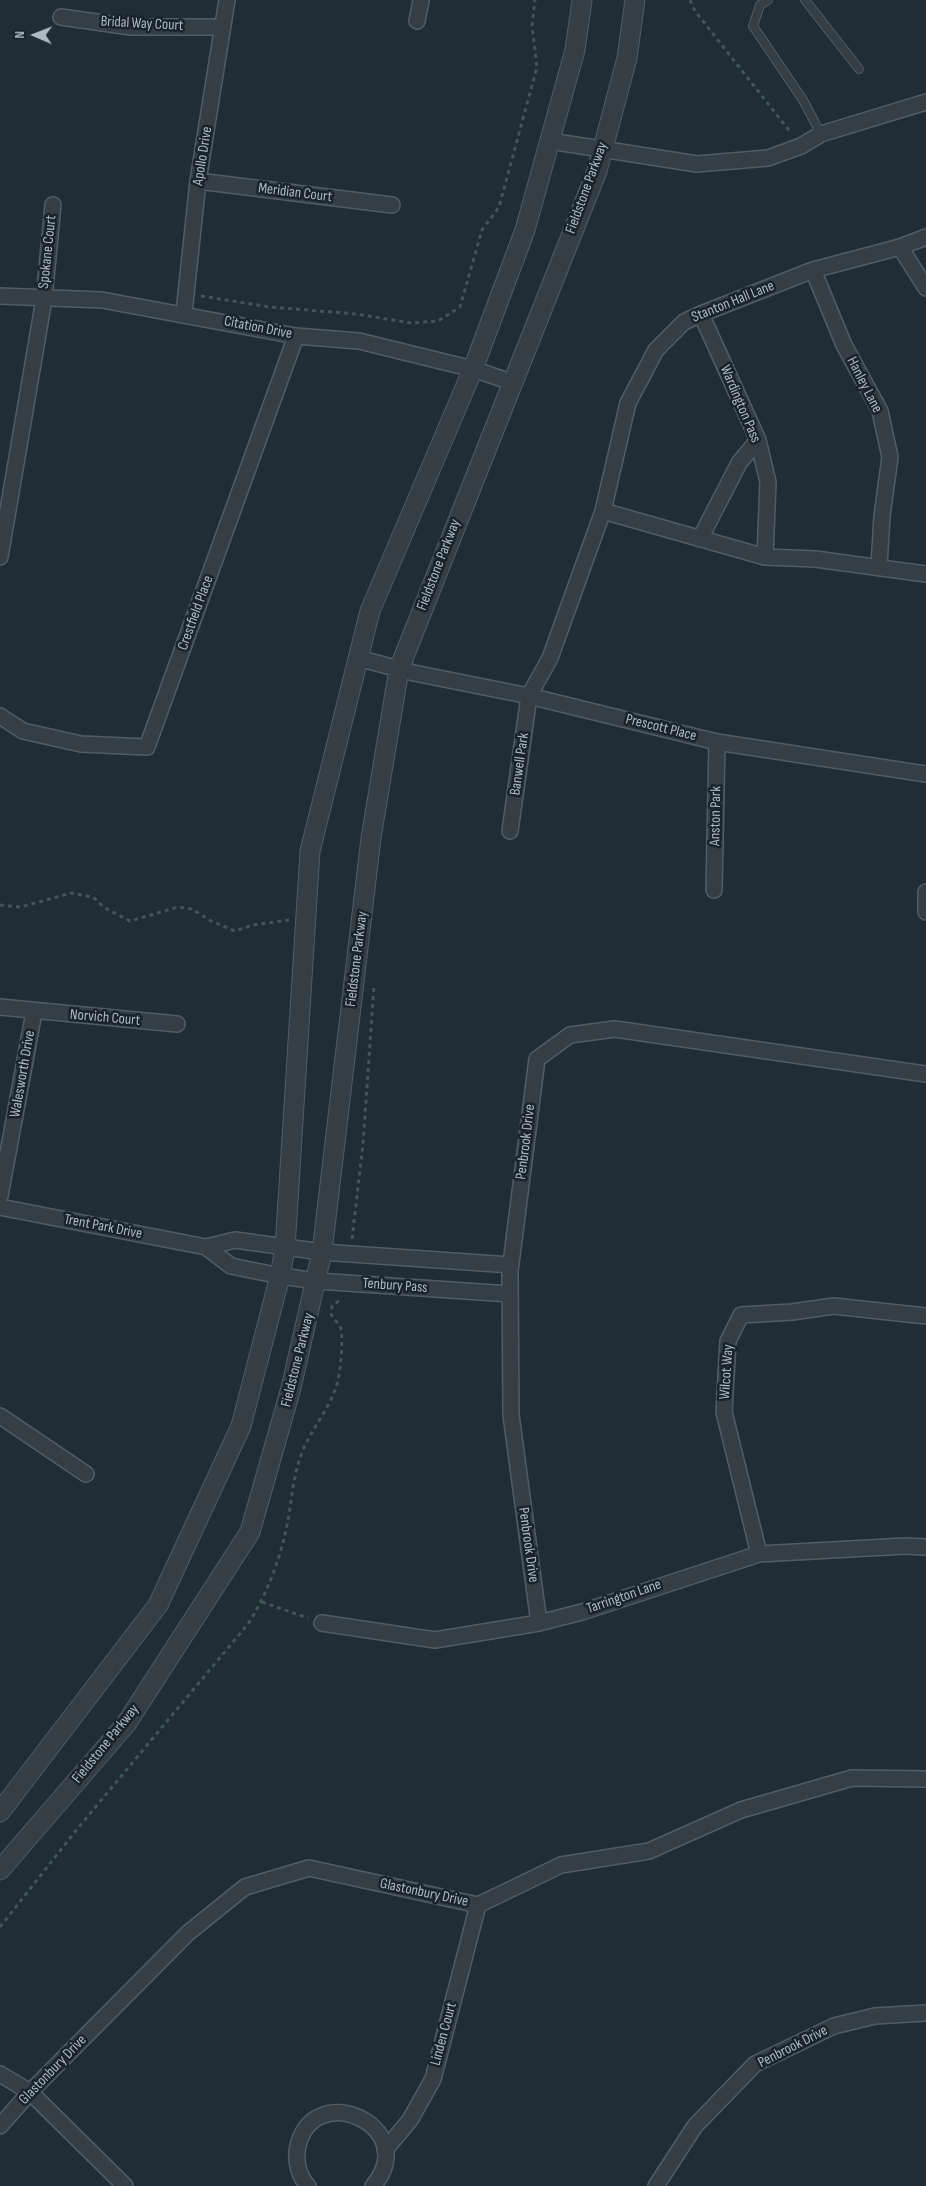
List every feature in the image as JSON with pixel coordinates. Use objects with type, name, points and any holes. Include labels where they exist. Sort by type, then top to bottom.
[{"type":"street","name":"Apollo Drive","points":[[184,313],[198,181],[227,0]]},
{"type":"street","points":[[417,21],[421,0]]},
{"type":"street","points":[[0,1812],[158,1605],[241,1426],[280,1276],[285,1248],[310,851],[370,611],[473,369],[525,230],[575,50],[582,0]]},
{"type":"street","name":"Fieldstone Parkway","points":[[0,1870],[126,1724],[250,1532],[292,1388],[317,1282],[371,838],[399,669],[511,382],[597,171],[627,58],[635,0]]},
{"type":"street","name":"Bridal Way Court","points":[[61,16],[132,27],[223,27]]},
{"type":"street","points":[[550,142],[697,164],[768,158],[801,146],[821,134],[926,102]]},
{"type":"street","name":"Meridian Court","points":[[198,181],[392,205]]},
{"type":"street","name":"Spokane Court","points":[[44,298],[53,205]]},
{"type":"street","name":"Stanton Hall Lane","points":[[530,696],[550,658],[603,511],[628,403],[656,350],[684,322],[701,314],[813,270],[900,247],[926,237]]},
{"type":"street","points":[[900,247],[926,288]]},
{"type":"street","name":"Hanley Lane","points":[[813,270],[844,345],[880,411],[890,457],[882,516],[879,566]]},
{"type":"street","name":"Citation Drive","points":[[0,296],[102,300],[184,313],[296,336],[359,341],[473,369],[511,382]]},
{"type":"street","points":[[0,557],[44,298]]},
{"type":"street","name":"Wardington Pass","points":[[701,314],[758,440],[768,482],[765,557]]},
{"type":"street","name":"Crestfield Place","points":[[0,716],[23,731],[81,744],[147,747],[296,336]]},
{"type":"street","points":[[700,539],[739,463],[758,440]]},
{"type":"street","points":[[603,511],[765,557],[879,566],[926,574]]},
{"type":"street","name":"Prescott Place","points":[[358,658],[399,669],[530,696],[717,742],[926,774]]},
{"type":"street","name":"Banwell Park","points":[[510,831],[530,696]]},
{"type":"street","name":"Anston Park","points":[[714,890],[717,742]]},
{"type":"street","points":[[926,892],[926,912]]},
{"type":"street","name":"Norvich Court","points":[[0,1007],[34,1012],[177,1024]]},
{"type":"street","name":"Walesworth Drive","points":[[0,1196],[34,1012]]},
{"type":"street","name":"Penbrook Drive","points":[[539,1623],[511,1415],[510,1294],[511,1265],[537,1059],[570,1035],[615,1029],[926,1074]]},
{"type":"street","name":"Trent Park Drive","points":[[0,1207],[206,1247],[235,1240],[285,1248]]},
{"type":"street","name":"Trent Park Drive","points":[[206,1247],[231,1266],[280,1276]]},
{"type":"street","name":"Tenbury Pass","points":[[285,1248],[511,1265]]},
{"type":"street","name":"Tenbury Pass","points":[[280,1276],[317,1282],[510,1294]]},
{"type":"street","name":"Wilcot Way","points":[[759,1554],[724,1412],[728,1341],[742,1315],[792,1312],[834,1306],[926,1316]]},
{"type":"street","points":[[0,1416],[86,1474]]},
{"type":"street","name":"Tarrington Lane","points":[[322,1623],[435,1640],[539,1623],[582,1612],[759,1554],[905,1546],[926,1548]]},
{"type":"street","name":"Glastonbury Drive","points":[[0,2126],[30,2092],[188,1933],[245,1887],[309,1868],[478,1905],[560,1864],[649,1851],[741,1810],[852,1778],[926,1779]]},
{"type":"street","name":"Linden Court","points":[[373,2186],[379,2178],[384,2165],[385,2150],[410,2120],[433,2079],[478,1905]]},
{"type":"street","name":"Penbrook Drive","points":[[656,2186],[695,2126],[755,2064],[834,2026],[875,2016],[926,2013]]},
{"type":"street","points":[[0,2074],[30,2092],[125,2186]]},
{"type":"street","points":[[308,2186],[299,2171],[296,2157],[299,2143],[305,2130],[316,2120],[330,2113],[344,2112],[359,2116],[371,2124],[380,2136],[385,2150]]},
{"type":"lane","points":[[768,0],[760,5],[753,26],[803,100],[821,134]]},
{"type":"lane","points":[[805,0],[859,69]]},
{"type":"path","points":[[186,294],[270,307],[356,314],[411,323],[438,321],[460,307],[482,230],[499,207],[537,67],[532,26],[535,0]]},
{"type":"path","points":[[690,0],[695,11],[801,146]]},
{"type":"path","points":[[0,905],[21,907],[71,893],[92,897],[105,908],[130,920],[178,907],[192,909],[211,921],[234,931],[253,925],[291,920]]},
{"type":"path","points":[[262,1602],[322,1623]]}]
